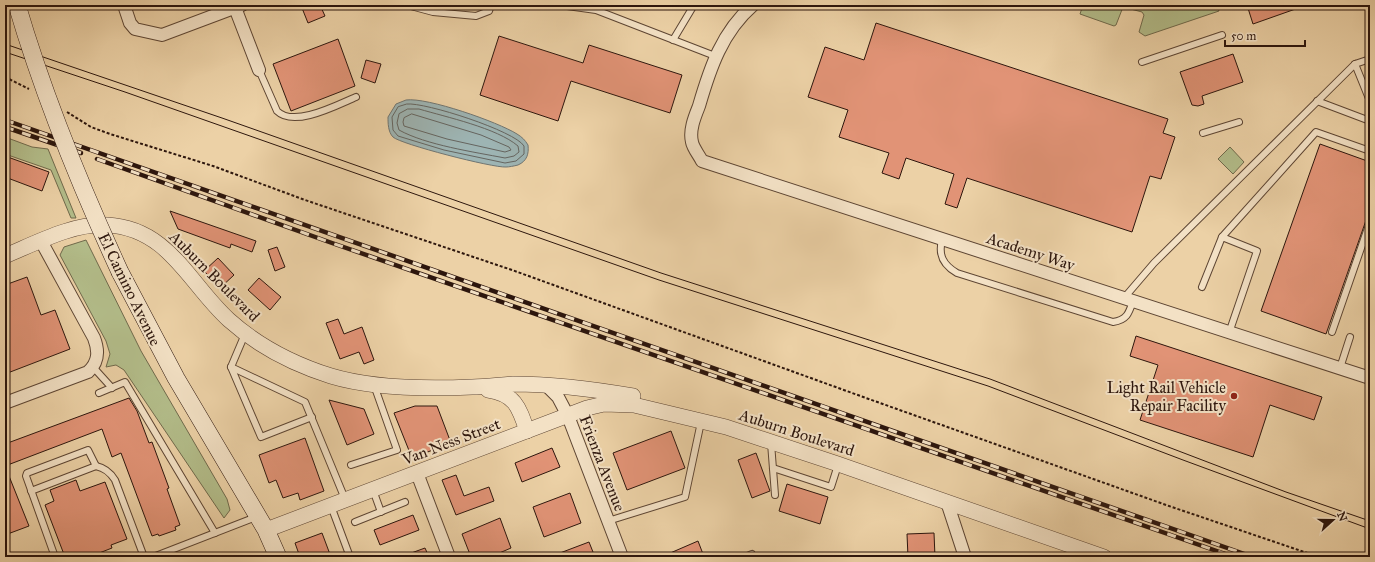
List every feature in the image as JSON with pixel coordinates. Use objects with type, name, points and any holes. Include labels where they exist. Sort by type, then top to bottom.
[{"type":"main road","name":"El Camino Avenue","points":[[17,5],[61,133],[88,201],[120,272],[176,378],[262,523],[278,557]]},
{"type":"street","points":[[124,5],[130,23],[135,29],[162,36],[237,6],[259,70]]},
{"type":"street","points":[[715,56],[738,19],[753,5]]},
{"type":"street","name":"Academy Way","points":[[715,56],[692,127],[692,142],[702,160],[942,240],[1370,378]]},
{"type":"street","name":"Auburn Boulevard","points":[[5,256],[41,241],[71,231],[94,226],[107,225],[134,231],[162,246],[178,261],[223,314],[245,334],[280,356],[303,366],[350,382],[374,385],[471,387],[512,384],[546,385],[575,387],[638,397],[652,409],[771,441],[947,502],[1083,554],[1104,557]]},
{"type":"street","points":[[5,403],[88,372],[93,367],[98,353],[94,338],[41,241]]},
{"type":"street","name":"Frienza Avenue","points":[[546,385],[558,397],[568,416],[622,557]]},
{"type":"street","name":"Auburn Boulevard","points":[[471,387],[498,391],[509,396],[517,404],[527,431]]},
{"type":"street","name":"Van Ness Street","points":[[262,523],[331,506],[527,431],[604,404],[621,404],[652,409]]},
{"type":"street","points":[[417,473],[449,557]]},
{"type":"street","points":[[947,502],[965,557]]},
{"type":"lane","points":[[407,5],[433,12],[476,16],[489,11],[491,5]]},
{"type":"lane","points":[[560,5],[596,10],[715,56]]},
{"type":"lane","points":[[673,40],[694,5]]},
{"type":"lane","points":[[1142,62],[1222,35]]},
{"type":"lane","points":[[942,240],[940,250],[943,260],[950,269],[957,273],[1113,322],[1122,320],[1128,316],[1129,300],[1154,263],[1355,64],[1370,59]]},
{"type":"lane","points":[[1355,64],[1370,101]]},
{"type":"lane","points":[[259,70],[277,110],[281,114],[304,117],[356,97]]},
{"type":"lane","points":[[1317,101],[1370,121]]},
{"type":"lane","points":[[1203,133],[1239,122]]},
{"type":"lane","points":[[1202,287],[1222,238],[1316,132],[1370,151]]},
{"type":"lane","points":[[1332,332],[1370,222]]},
{"type":"lane","points":[[1222,238],[1257,251],[1229,333]]},
{"type":"lane","points":[[245,334],[231,367],[261,437],[312,417]]},
{"type":"lane","points":[[1340,368],[1350,337]]},
{"type":"lane","points":[[93,367],[112,388]]},
{"type":"lane","points":[[231,367],[305,402],[346,500]]},
{"type":"lane","points":[[99,393],[125,382],[215,533]]},
{"type":"lane","points":[[351,465],[397,450],[374,385]]},
{"type":"lane","points":[[608,521],[685,498],[701,421]]},
{"type":"lane","points":[[771,441],[776,495]]},
{"type":"lane","points":[[55,557],[26,476],[27,473],[88,450],[96,466],[109,472],[115,480],[144,557]]},
{"type":"lane","points":[[773,468],[831,487],[838,464]]},
{"type":"lane","points":[[31,491],[96,466]]},
{"type":"lane","points":[[373,490],[381,512]]},
{"type":"lane","points":[[355,522],[405,502]]},
{"type":"lane","points":[[331,506],[350,557]]},
{"type":"lane","points":[[153,557],[215,533],[262,523]]},
{"type":"lane","points":[[745,557],[752,554]]},
{"type":"path","points":[[5,77],[33,91]]},
{"type":"path","points":[[66,111],[91,127],[110,134],[213,166],[467,256],[497,265],[1169,506],[1319,557]]},
{"type":"green space","points":[[1083,5],[1217,5],[1219,11],[1145,36],[1139,32],[1144,15],[1142,12],[1123,7],[1116,25],[1114,26],[1080,14]]},
{"type":"green space","points":[[5,137],[32,147],[48,149],[76,218],[71,218],[51,170],[5,154]]},
{"type":"green space","points":[[1230,147],[1244,162],[1233,174],[1218,159]]},
{"type":"green space","points":[[86,240],[141,351],[227,499],[230,510],[224,518],[124,370],[116,365],[106,367],[110,354],[106,341],[60,255],[64,247]]},
{"type":"water","points":[[406,100],[430,102],[445,106],[479,117],[508,129],[520,136],[527,143],[527,157],[518,165],[507,167],[498,166],[447,155],[399,140],[393,137],[390,133],[388,117],[396,104]]},
{"type":"building","points":[[310,5],[320,5],[325,16],[308,23],[302,8]]},
{"type":"building","points":[[1247,5],[1304,5],[1304,6],[1253,24]]},
{"type":"building","points":[[876,23],[1168,119],[1163,133],[1175,137],[1161,179],[1150,176],[1132,232],[967,178],[957,208],[945,204],[954,174],[906,158],[899,179],[882,173],[889,153],[839,137],[848,110],[808,97],[825,47],[864,60]]},
{"type":"building","points":[[499,36],[583,63],[589,45],[682,75],[670,113],[571,81],[558,121],[480,95]]},
{"type":"building","points":[[338,39],[355,86],[291,111],[273,64]]},
{"type":"building","points":[[1233,54],[1243,82],[1202,96],[1204,104],[1198,106],[1192,105],[1180,72]]},
{"type":"building","points":[[366,60],[381,64],[375,83],[361,78]]},
{"type":"building","points":[[1320,144],[1370,162],[1370,209],[1326,334],[1261,311]]},
{"type":"building","points":[[5,156],[49,172],[42,191],[5,177]]},
{"type":"building","points":[[170,211],[256,241],[252,252],[231,244],[230,248],[178,229]]},
{"type":"building","points":[[277,247],[285,267],[275,271],[268,250]]},
{"type":"building","points":[[218,258],[234,275],[220,288],[204,271]]},
{"type":"building","points":[[27,277],[41,315],[55,310],[70,349],[5,374],[5,285]]},
{"type":"building","points":[[259,278],[281,297],[270,310],[248,290]]},
{"type":"building","points":[[338,319],[344,334],[362,327],[374,360],[364,364],[359,352],[340,359],[326,323]]},
{"type":"building","name":"Light Rail Vehicle Repair Facility","points":[[1136,336],[1322,397],[1314,420],[1270,405],[1253,457],[1140,420],[1158,365],[1130,356]]},
{"type":"building","points":[[129,398],[137,411],[149,443],[152,442],[169,488],[167,489],[180,525],[175,527],[176,530],[159,536],[158,534],[152,536],[121,453],[112,457],[102,429],[5,466],[5,444]]},
{"type":"building","points":[[329,400],[364,409],[374,434],[347,445]]},
{"type":"building","points":[[415,406],[437,406],[451,443],[412,458],[394,413]]},
{"type":"building","points":[[671,431],[685,468],[627,490],[613,453]]},
{"type":"building","points":[[305,438],[324,491],[300,500],[298,493],[283,498],[276,480],[269,483],[259,455]]},
{"type":"building","points":[[552,448],[560,467],[522,482],[515,463]]},
{"type":"building","points":[[756,453],[770,491],[752,498],[738,460]]},
{"type":"building","points":[[5,466],[29,526],[5,535]]},
{"type":"building","points":[[456,475],[464,496],[489,487],[494,501],[456,515],[442,480]]},
{"type":"building","points":[[76,480],[80,491],[105,482],[127,539],[111,545],[112,548],[89,557],[65,557],[45,505],[54,501],[50,490]]},
{"type":"building","points":[[787,484],[828,497],[820,524],[779,511]]},
{"type":"building","points":[[570,493],[581,523],[544,537],[533,507]]},
{"type":"building","points":[[413,515],[419,530],[380,545],[374,530]]},
{"type":"building","points":[[500,518],[511,548],[490,557],[471,557],[462,534]]},
{"type":"building","points":[[322,533],[331,557],[300,557],[295,543]]},
{"type":"building","points":[[934,533],[935,557],[908,557],[907,534]]},
{"type":"building","points":[[698,541],[703,554],[694,557],[661,557]]},
{"type":"building","points":[[589,542],[595,557],[552,557],[552,556]]},
{"type":"building","points":[[425,548],[429,557],[403,557],[403,556]]},
{"type":"tram line","points":[[5,44],[222,118],[661,273],[990,379],[1286,492],[1370,521]]},
{"type":"tram line","points":[[5,52],[125,92],[659,280],[988,386],[1370,529]]},
{"type":"railway","points":[[5,120],[1253,557]]},
{"type":"railway","points":[[5,127],[81,153]]},
{"type":"railway","points":[[97,159],[332,243],[1234,557]]},
{"type":"place","name":"Light Rail Vehicle Repair Facility","points":[[1234,396]]}]
